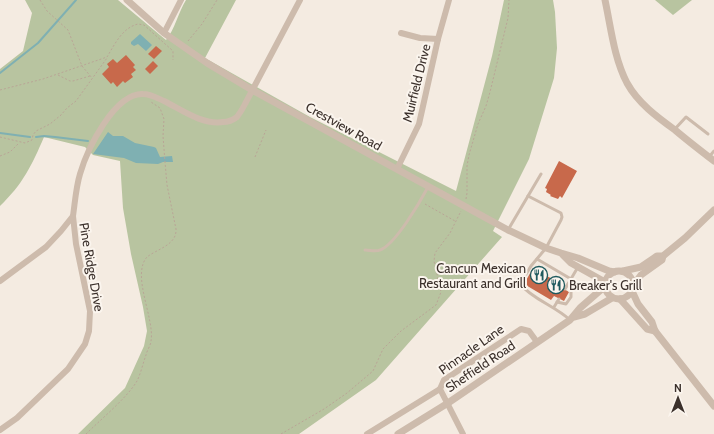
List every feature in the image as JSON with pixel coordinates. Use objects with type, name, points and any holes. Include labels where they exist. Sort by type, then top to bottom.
[{"type":"street","name":"Crestview Road","points":[[127,0],[164,33],[182,46],[252,90],[508,230],[546,248],[578,258],[608,271],[614,272]]},
{"type":"street","points":[[164,33],[181,0]]},
{"type":"street","points":[[147,94],[204,121],[221,122],[229,121],[237,117],[300,0]]},
{"type":"street","name":"Muirfield Drive","points":[[397,169],[419,124],[438,39],[449,0]]},
{"type":"street","points":[[606,0],[616,52],[621,69],[628,84],[640,102],[674,130],[712,156]]},
{"type":"street","points":[[401,33],[420,38],[438,39]]},
{"type":"street","name":"Pine Ridge Drive","points":[[0,430],[17,418],[68,369],[85,344],[89,332],[90,311],[76,248],[73,216],[80,175],[86,156],[104,123],[125,101],[136,95],[147,94]]},
{"type":"street","points":[[663,256],[657,256],[641,268],[623,272],[614,272],[610,274],[604,284],[608,295],[612,298],[626,298],[641,275],[662,260],[663,256],[685,238],[714,210]]},
{"type":"street","name":"Pine Ridge Drive","points":[[0,281],[46,247],[73,216]]},
{"type":"street","name":"Crestview Road","points":[[561,253],[578,267],[604,284]]},
{"type":"street","points":[[623,272],[631,277],[632,288],[638,304],[652,322],[655,331],[714,406]]},
{"type":"street","name":"Sheffield Road","points":[[398,434],[448,403],[572,318],[604,284]]},
{"type":"street","name":"Sheffield Road","points":[[572,318],[585,314],[612,298]]},
{"type":"street","points":[[620,299],[647,328],[655,331]]},
{"type":"street","name":"Pinnacle Lane","points":[[367,434],[440,389],[444,380],[521,329],[529,331],[537,342]]},
{"type":"street","name":"Pinnacle Lane","points":[[440,389],[463,434]]},
{"type":"lane","points":[[674,130],[686,117],[708,134]]},
{"type":"lane","points":[[508,230],[541,174]]},
{"type":"lane","points":[[365,250],[378,251],[393,242],[421,202],[428,186]]},
{"type":"lane","points":[[528,196],[561,214],[562,220],[546,248],[520,284],[525,290],[572,318]]},
{"type":"lane","points":[[537,259],[571,279]]},
{"type":"lane","points":[[565,290],[578,267]]},
{"type":"lane","points":[[554,307],[558,300],[566,304],[568,301],[571,292],[568,284]]},
{"type":"path","points":[[40,0],[53,16],[68,30],[82,66],[93,78]]},
{"type":"path","points":[[173,51],[185,45],[202,24],[217,0]]},
{"type":"path","points":[[281,434],[324,409],[353,388],[373,371],[383,349],[393,339],[414,320],[436,305],[441,292],[434,258],[435,253],[450,233],[456,222],[467,193],[467,166],[469,155],[478,124],[490,92],[508,18],[509,0]]},
{"type":"path","points":[[0,137],[19,142],[32,140],[33,134],[36,131],[50,124],[67,108],[76,102],[107,57],[116,40],[130,28],[138,24],[144,26],[173,51],[173,60]]},
{"type":"path","points":[[0,90],[58,74],[107,57]]},
{"type":"path","points":[[58,74],[70,81],[90,76]]},
{"type":"path","points":[[86,434],[130,391],[138,378],[151,342],[150,325],[143,287],[142,268],[144,260],[171,242],[175,237],[176,232],[167,185],[163,136],[164,120],[160,108],[148,100],[147,94]]},
{"type":"path","points":[[255,157],[266,130]]},
{"type":"path","points":[[0,156],[10,152],[19,142]]},
{"type":"path","points":[[421,202],[456,222]]},
{"type":"green space","points":[[25,0],[118,0],[166,40],[172,31],[186,0],[236,0],[205,58],[310,117],[456,191],[492,56],[504,0],[553,0],[557,48],[554,78],[529,159],[493,231],[502,237],[376,380],[299,434],[78,434],[125,388],[144,346],[147,331],[123,208],[120,161],[93,155],[85,147],[44,137],[21,182],[0,206],[0,69],[23,51],[32,13]]},
{"type":"green space","points":[[655,0],[692,0],[673,15]]},
{"type":"water","points":[[140,34],[152,45],[146,51],[138,44],[134,46],[131,44],[131,42]]},
{"type":"water","points":[[108,132],[113,136],[123,136],[135,143],[154,147],[156,148],[160,157],[172,156],[173,162],[163,162],[158,164],[136,163],[124,158],[93,154]]},
{"type":"building","points":[[156,46],[162,51],[154,59],[148,54]]},
{"type":"building","points":[[126,55],[135,65],[133,67],[136,70],[131,74],[133,77],[125,83],[123,81],[117,87],[113,82],[111,84],[102,74],[109,67],[107,64],[113,59],[117,63]]},
{"type":"building","points":[[153,61],[158,66],[150,74],[145,69]]},
{"type":"building","points":[[559,161],[577,171],[562,198],[560,196],[558,199],[550,196],[551,195],[546,192],[547,189],[545,188]]},
{"type":"building","points":[[533,268],[561,284],[559,286],[569,292],[564,301],[554,296],[551,300],[524,284]]},
{"type":"waterway","points":[[0,73],[38,43],[76,0]]},
{"type":"waterway","points":[[0,133],[30,137]]},
{"type":"waterway","points":[[36,137],[44,136],[88,141]]},
{"type":"place","name":"Cancun Mexican Restaurant and Grill","points":[[539,275]]},
{"type":"place","name":"Breaker's Grill","points":[[556,285]]}]
